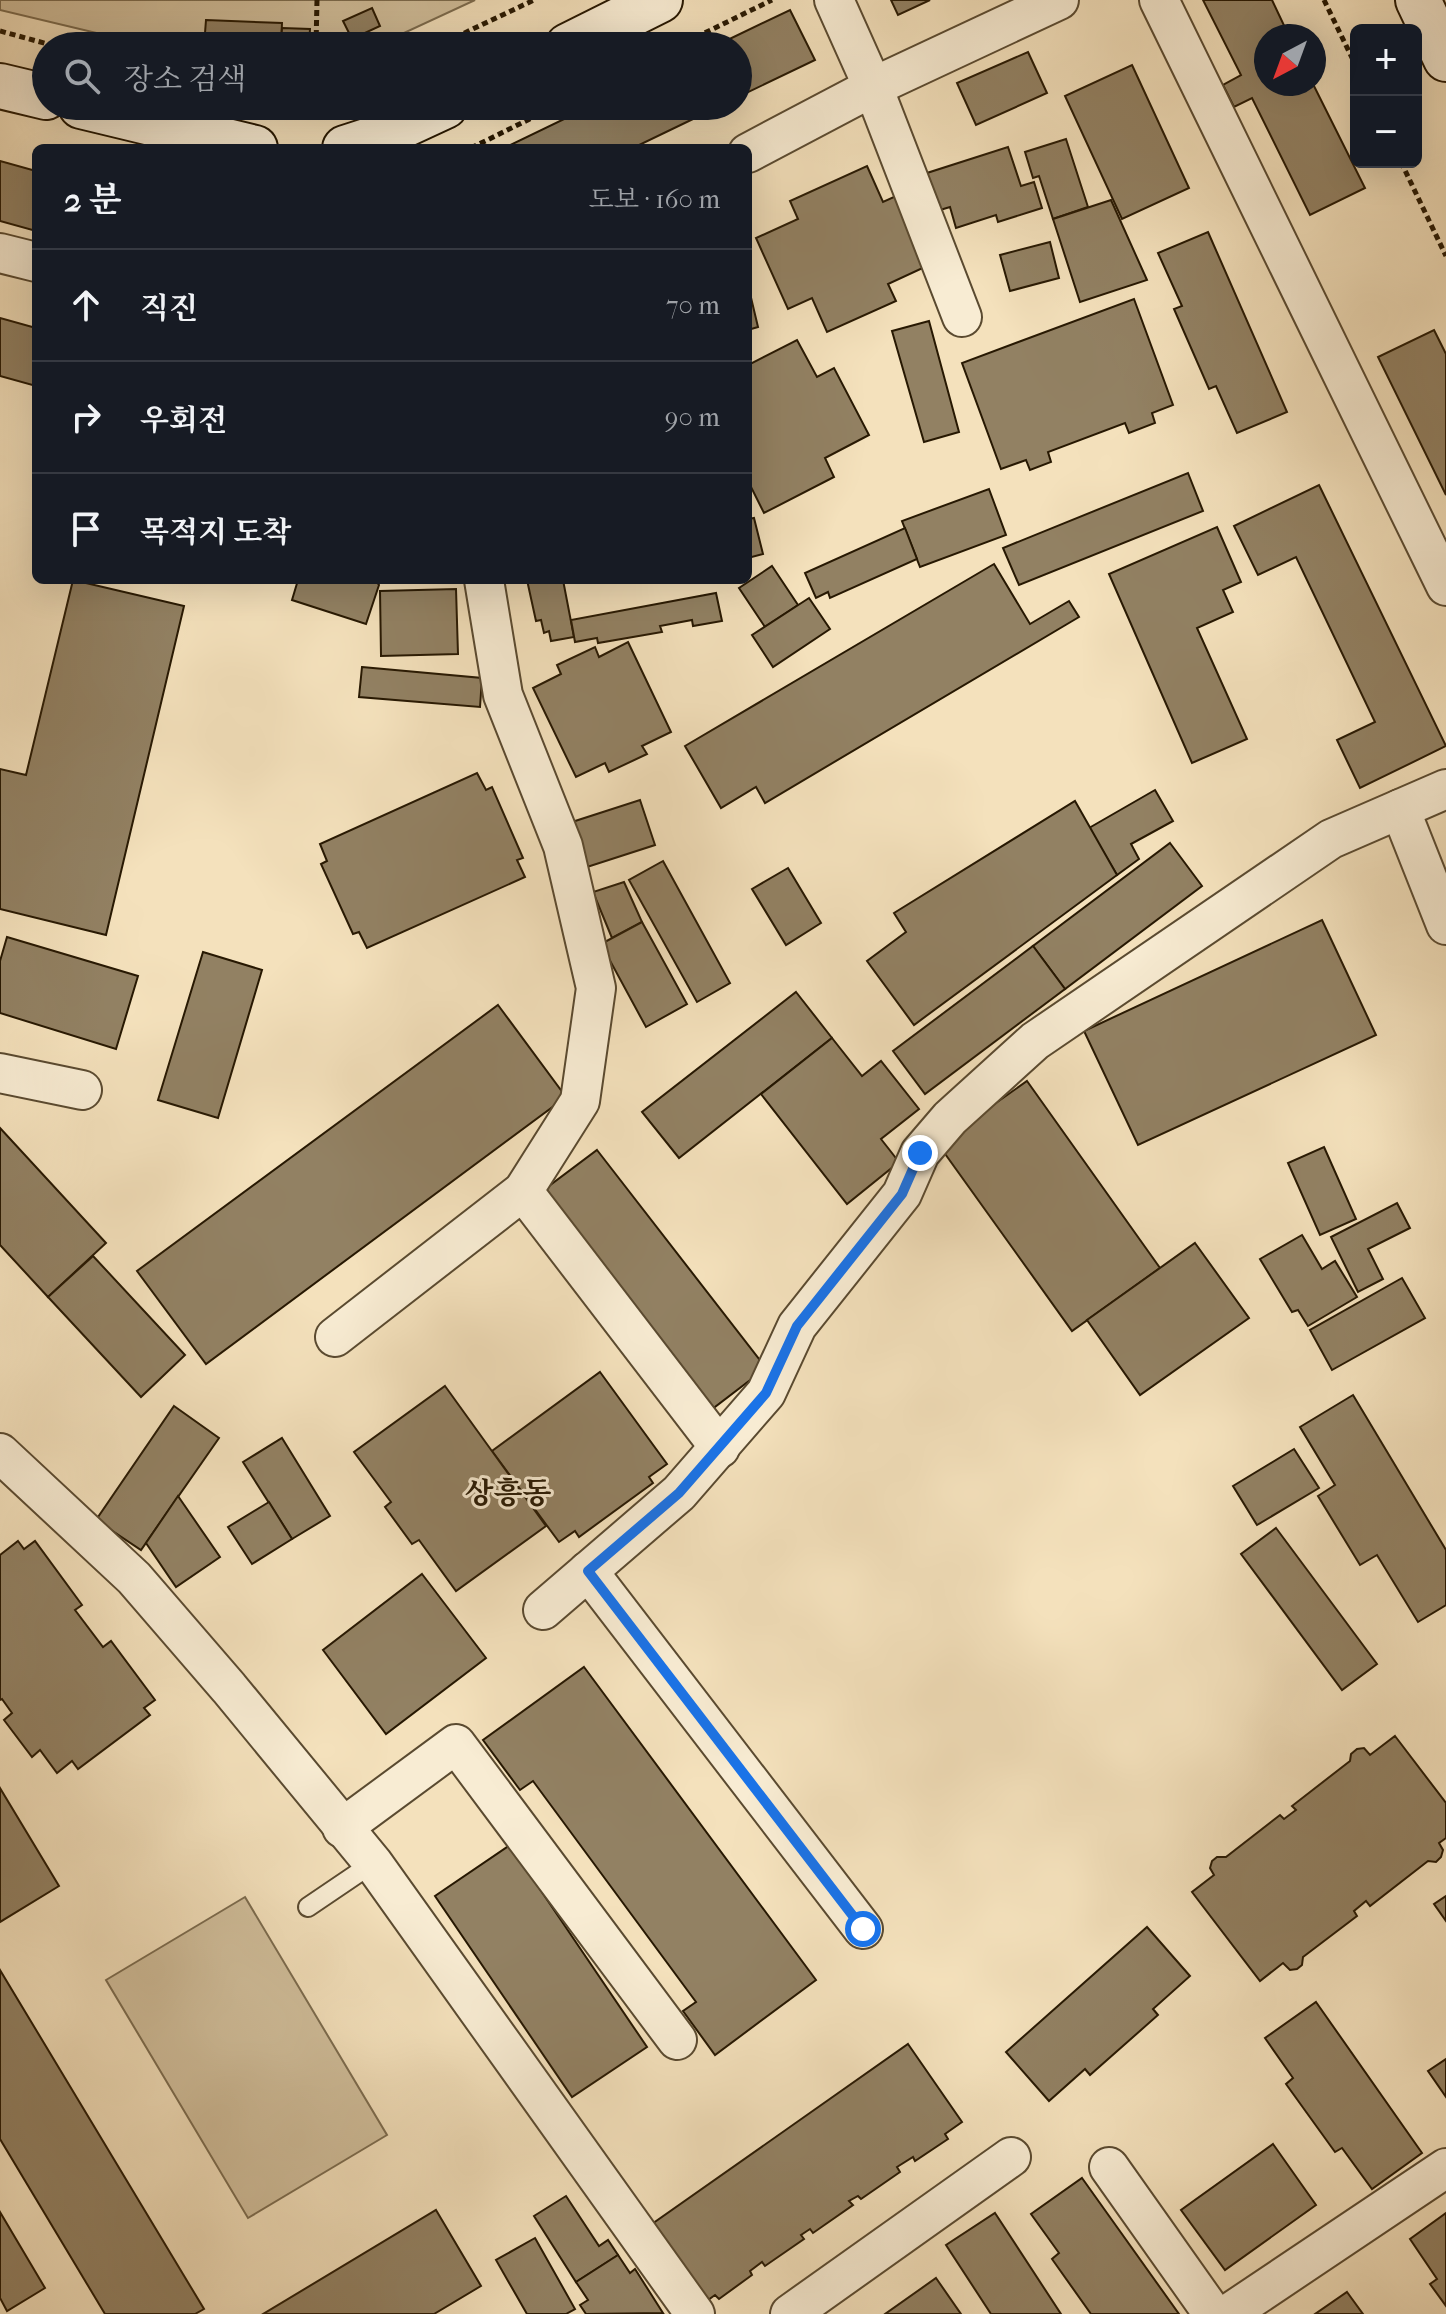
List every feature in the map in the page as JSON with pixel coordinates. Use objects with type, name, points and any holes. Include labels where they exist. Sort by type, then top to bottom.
[{"type":"street","points":[[596,32],[660,0]]},
{"type":"street","points":[[834,0],[873,87],[962,317]]},
{"type":"street","points":[[752,151],[873,87],[1059,0]]},
{"type":"street","points":[[1159,0],[1446,586]]},
{"type":"street","points":[[1418,0],[1446,59]]},
{"type":"street","points":[[0,86],[32,94]]},
{"type":"street","points":[[139,120],[238,144]]},
{"type":"street","points":[[357,144],[415,120]]},
{"type":"street","points":[[0,253],[32,261]]},
{"type":"street","points":[[335,1337],[523,1191],[580,1101],[596,988],[563,846],[503,695],[485,584]]},
{"type":"street","points":[[543,1610],[679,1493],[766,1393],[797,1326],[902,1194],[920,1153],[950,1118],[1035,1041],[1331,839],[1446,789]]},
{"type":"street","points":[[1400,809],[1446,925]]},
{"type":"street","points":[[0,1073],[82,1090]]},
{"type":"street","points":[[523,1191],[720,1448]]},
{"type":"street","points":[[0,1453],[134,1578],[373,1863],[695,2314]]},
{"type":"street","points":[[588,1571],[863,1929]]},
{"type":"street","points":[[342,1828],[456,1744],[677,2040]]},
{"type":"street","points":[[796,2312],[1011,2157]]},
{"type":"street","points":[[1109,2167],[1213,2314]]},
{"type":"street","points":[[1228,2314],[1446,2168]]},
{"type":"lane","points":[[308,1907],[373,1863]]},
{"type":"path","points":[[316,32],[317,0]]},
{"type":"path","points":[[467,32],[534,0]]},
{"type":"path","points":[[707,32],[772,0]]},
{"type":"path","points":[[1324,0],[1350,54]]},
{"type":"path","points":[[0,31],[32,40]]},
{"type":"path","points":[[479,144],[528,120]]},
{"type":"path","points":[[1404,168],[1446,256]]},
{"type":"shaded area","points":[[0,0],[475,0],[406,32],[92,32],[0,10]]},
{"type":"shaded area","points":[[245,1897],[387,2135],[248,2218],[106,1980]]},
{"type":"building","points":[[891,0],[930,0],[898,15]]},
{"type":"building","points":[[1203,0],[1272,0],[1283,24],[1254,24],[1254,96],[1319,96],[1350,158],[1350,168],[1355,168],[1365,188],[1310,215],[1252,98],[1234,107],[1223,85],[1241,75]]},
{"type":"building","points":[[372,8],[380,26],[367,32],[348,32],[343,21]]},
{"type":"building","points":[[790,10],[815,60],[752,90],[752,32],[744,32]]},
{"type":"building","points":[[206,20],[282,23],[282,32],[205,32]]},
{"type":"building","points":[[282,28],[310,29],[310,32],[282,32]]},
{"type":"building","points":[[1028,52],[1047,93],[976,125],[957,83]]},
{"type":"building","points":[[1132,65],[1189,188],[1122,219],[1065,96]]},
{"type":"building","points":[[562,120],[691,120],[641,144],[512,144]]},
{"type":"building","points":[[1066,139],[1088,207],[1053,219],[1039,176],[1033,178],[1025,152]]},
{"type":"building","points":[[1008,147],[1021,186],[1034,182],[1042,208],[998,222],[996,215],[956,228],[950,207],[940,210],[927,173]]},
{"type":"building","points":[[0,161],[32,170],[32,230],[0,221]]},
{"type":"building","points":[[867,166],[883,202],[896,196],[927,266],[888,284],[896,301],[827,332],[812,298],[788,309],[756,238],[798,219],[790,201]]},
{"type":"building","points":[[1111,200],[1147,280],[1080,302],[1053,219]]},
{"type":"building","points":[[1208,232],[1287,412],[1237,433],[1216,386],[1209,389],[1174,309],[1182,306],[1158,253]]},
{"type":"building","points":[[1050,242],[1059,278],[1010,291],[1000,255]]},
{"type":"building","points":[[1134,299],[1173,405],[1152,413],[1155,423],[1129,433],[1125,423],[1048,452],[1051,462],[1030,470],[1026,460],[1001,469],[962,363]]},
{"type":"building","points":[[752,302],[758,327],[752,329]]},
{"type":"building","points":[[0,318],[32,327],[32,385],[0,376]]},
{"type":"building","points":[[929,321],[959,432],[924,442],[892,331]]},
{"type":"building","points":[[1434,330],[1446,354],[1446,495],[1378,357]]},
{"type":"building","points":[[797,340],[817,377],[834,368],[869,435],[825,458],[834,477],[764,513],[752,489],[752,363]]},
{"type":"building","points":[[1188,473],[1203,511],[1019,585],[1003,548]]},
{"type":"building","points":[[1319,485],[1446,746],[1360,788],[1337,740],[1375,722],[1296,557],[1258,575],[1234,526]]},
{"type":"building","points":[[989,489],[1006,535],[920,567],[902,521]]},
{"type":"building","points":[[752,518],[763,554],[752,557]]},
{"type":"building","points":[[1217,527],[1241,582],[1223,590],[1233,612],[1197,628],[1247,739],[1192,763],[1109,574]]},
{"type":"building","points":[[905,528],[917,559],[830,598],[828,592],[816,598],[805,573]]},
{"type":"building","points":[[994,564],[1030,624],[1069,601],[1079,617],[765,803],[756,787],[721,808],[685,746]]},
{"type":"building","points":[[772,566],[798,605],[765,627],[739,588],[752,584],[752,579]]},
{"type":"building","points":[[72,584],[90,584],[184,606],[106,935],[0,909],[0,769],[26,775]]},
{"type":"building","points":[[297,584],[379,585],[366,624],[292,600]]},
{"type":"building","points":[[528,584],[564,584],[574,637],[551,641],[549,631],[544,633],[541,620],[536,621]]},
{"type":"building","points":[[456,589],[458,654],[381,656],[380,591]]},
{"type":"building","points":[[716,593],[722,621],[693,626],[692,620],[660,626],[662,632],[598,643],[597,638],[575,642],[571,620]]},
{"type":"building","points":[[809,598],[830,629],[773,667],[752,635]]},
{"type":"building","points":[[628,642],[671,732],[642,746],[647,754],[609,772],[605,763],[576,777],[533,688],[561,674],[557,665],[595,647],[599,657]]},
{"type":"building","points":[[362,667],[482,678],[480,707],[359,697]]},
{"type":"building","points":[[477,773],[486,790],[492,787],[523,858],[517,860],[525,877],[367,948],[359,932],[353,934],[321,864],[327,861],[320,844]]},
{"type":"building","points":[[1155,790],[1173,821],[1131,844],[1139,859],[1117,875],[1089,828]]},
{"type":"building","points":[[640,800],[655,845],[584,868],[569,823]]},
{"type":"building","points":[[1075,801],[1117,875],[914,1025],[867,961],[906,932],[894,913]]},
{"type":"building","points":[[1170,843],[1202,886],[1065,989],[1033,946]]},
{"type":"building","points":[[663,861],[730,983],[697,1002],[629,880]]},
{"type":"building","points":[[788,868],[821,923],[786,945],[752,889]]},
{"type":"building","points":[[624,882],[642,922],[612,938],[593,892]]},
{"type":"building","points":[[1322,920],[1376,1035],[1138,1145],[1084,1031]]},
{"type":"building","points":[[642,922],[687,1004],[646,1027],[601,944]]},
{"type":"building","points":[[7,937],[138,976],[116,1049],[0,1013],[0,961]]},
{"type":"building","points":[[1033,946],[1065,989],[925,1094],[893,1051]]},
{"type":"building","points":[[203,952],[262,970],[218,1118],[158,1100]]},
{"type":"building","points":[[796,992],[832,1038],[679,1158],[642,1112]]},
{"type":"building","points":[[498,1005],[566,1097],[206,1364],[137,1271]]},
{"type":"building","points":[[832,1038],[862,1076],[881,1061],[919,1109],[881,1139],[899,1162],[847,1204],[761,1094]]},
{"type":"building","points":[[1027,1081],[1160,1268],[1072,1331],[938,1144]]},
{"type":"building","points":[[0,1128],[106,1243],[48,1297],[0,1245]]},
{"type":"building","points":[[1324,1147],[1356,1219],[1320,1235],[1288,1163]]},
{"type":"building","points":[[597,1150],[766,1368],[707,1413],[537,1195]]},
{"type":"building","points":[[1397,1203],[1410,1228],[1368,1249],[1383,1279],[1358,1292],[1331,1237]]},
{"type":"building","points":[[1302,1235],[1322,1269],[1335,1261],[1357,1297],[1308,1326],[1298,1310],[1292,1312],[1260,1259]]},
{"type":"building","points":[[1195,1243],[1249,1318],[1140,1395],[1087,1320]]},
{"type":"building","points":[[93,1256],[185,1355],[141,1397],[48,1297]]},
{"type":"building","points":[[1402,1278],[1425,1318],[1332,1370],[1310,1330]]},
{"type":"building","points":[[600,1372],[667,1464],[649,1477],[653,1483],[579,1537],[575,1531],[559,1542],[492,1451]]},
{"type":"building","points":[[445,1386],[546,1526],[456,1591],[419,1540],[412,1544],[385,1507],[391,1502],[354,1452]]},
{"type":"building","points":[[1353,1395],[1446,1550],[1446,1605],[1418,1622],[1377,1555],[1360,1565],[1318,1496],[1335,1485],[1300,1427]]},
{"type":"building","points":[[174,1406],[219,1438],[141,1550],[96,1520]]},
{"type":"building","points":[[282,1438],[330,1516],[292,1539],[243,1462]]},
{"type":"building","points":[[1294,1449],[1319,1488],[1257,1525],[1233,1486]]},
{"type":"building","points":[[178,1496],[220,1557],[176,1587],[146,1543]]},
{"type":"building","points":[[269,1502],[292,1539],[252,1564],[228,1527]]},
{"type":"building","points":[[1276,1528],[1377,1664],[1342,1690],[1241,1554]]},
{"type":"building","points":[[18,1541],[24,1549],[35,1541],[82,1605],[75,1610],[103,1647],[111,1641],[155,1700],[144,1708],[150,1715],[78,1769],[72,1761],[57,1773],[40,1750],[32,1757],[4,1720],[12,1713],[0,1700],[0,1555]]},
{"type":"building","points":[[422,1574],[486,1658],[386,1734],[323,1650]]},
{"type":"building","points":[[584,1667],[816,1980],[715,2055],[683,2011],[696,2002],[533,1781],[520,1790],[483,1740]]},
{"type":"building","points":[[1395,1736],[1446,1803],[1446,1838],[1439,1843],[1443,1850],[1441,1857],[1436,1862],[1428,1861],[1370,1906],[1366,1901],[1354,1911],[1357,1916],[1303,1957],[1302,1965],[1297,1969],[1290,1970],[1283,1963],[1260,1981],[1192,1892],[1214,1875],[1210,1868],[1212,1861],[1217,1857],[1226,1857],[1280,1815],[1284,1819],[1296,1810],[1292,1806],[1350,1761],[1351,1754],[1357,1749],[1364,1748],[1370,1755]]},
{"type":"building","points":[[0,1788],[59,1886],[0,1922]]},
{"type":"building","points":[[510,1845],[647,2047],[572,2097],[435,1896]]},
{"type":"building","points":[[1446,1896],[1446,1921],[1434,1904]]},
{"type":"building","points":[[1147,1927],[1190,1976],[1153,2009],[1158,2015],[1090,2075],[1085,2069],[1049,2101],[1006,2052]]},
{"type":"building","points":[[0,1970],[204,2309],[195,2314],[105,2314],[0,2139]]},
{"type":"building","points":[[1316,2002],[1422,2153],[1372,2189],[1342,2148],[1335,2152],[1286,2084],[1293,2078],[1265,2038]]},
{"type":"building","points":[[908,2044],[962,2122],[945,2134],[948,2139],[915,2161],[913,2157],[897,2167],[900,2172],[861,2199],[858,2196],[849,2201],[853,2205],[813,2233],[810,2229],[801,2235],[804,2239],[765,2266],[762,2262],[750,2271],[752,2275],[719,2299],[715,2295],[697,2308],[642,2231]]},
{"type":"building","points":[[1446,2059],[1446,2097],[1428,2071]]},
{"type":"building","points":[[1273,2144],[1316,2205],[1225,2270],[1181,2210]]},
{"type":"building","points":[[1082,2178],[1179,2314],[1091,2314],[1052,2259],[1059,2253],[1031,2214]]},
{"type":"building","points":[[566,2196],[599,2246],[608,2240],[618,2255],[576,2282],[534,2216]]},
{"type":"building","points":[[436,2210],[481,2286],[434,2314],[263,2314]]},
{"type":"building","points":[[0,2212],[45,2288],[7,2311],[0,2298]]},
{"type":"building","points":[[995,2213],[1061,2314],[991,2314],[946,2245]]},
{"type":"building","points":[[1446,2213],[1446,2306],[1430,2284],[1437,2279],[1410,2239]]},
{"type":"building","points":[[535,2238],[575,2309],[566,2314],[527,2314],[496,2260]]},
{"type":"building","points":[[618,2255],[630,2273],[635,2269],[663,2313],[586,2314],[580,2305],[588,2300],[576,2282]]},
{"type":"building","points":[[936,2278],[961,2314],[885,2314]]},
{"type":"building","points":[[1347,2292],[1363,2314],[1315,2314]]},
{"type":"district","name":"상흥동","points":[[508,1493]]},
{"type":"route","points":[[863,1929],[588,1571],[679,1493],[766,1393],[797,1326],[902,1194],[920,1153]]}]
